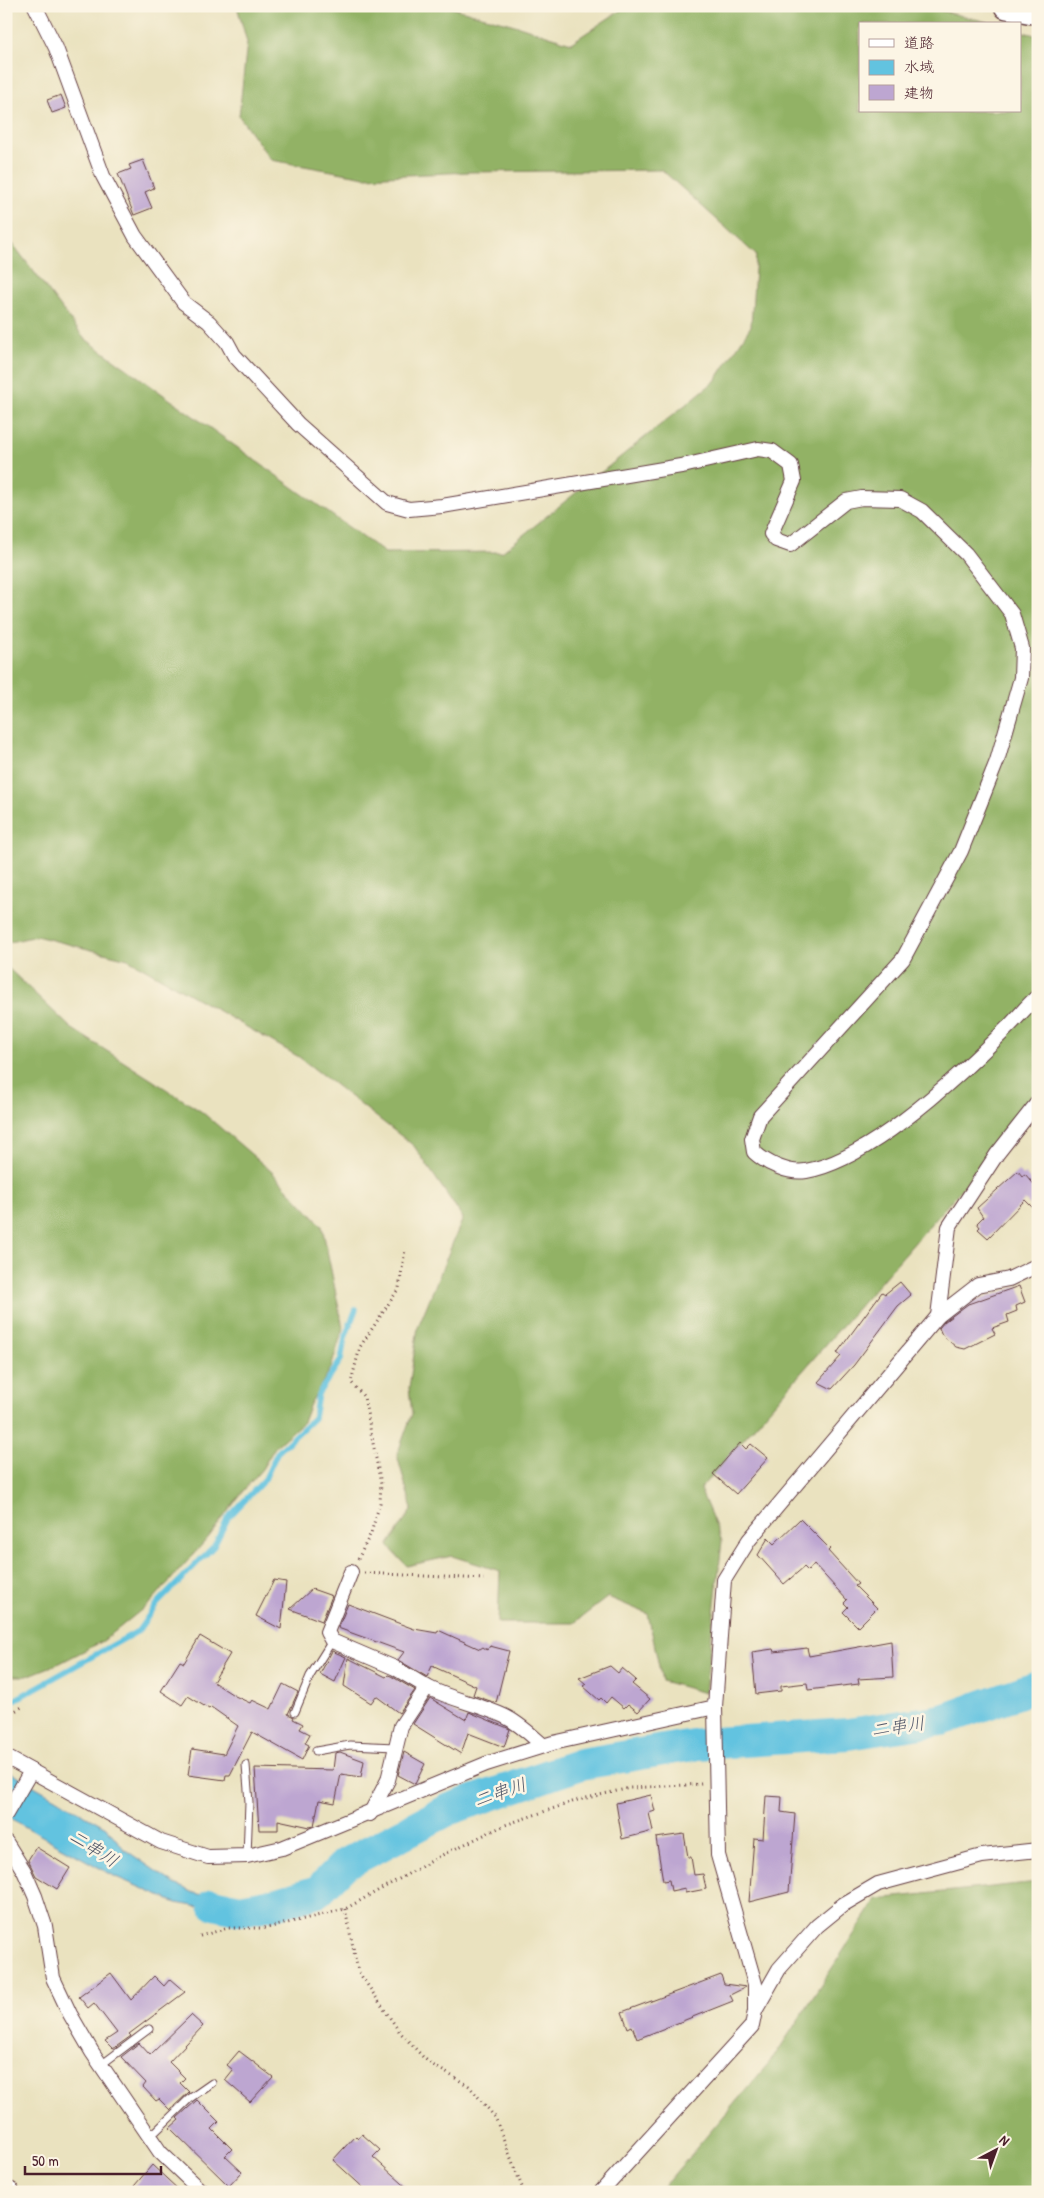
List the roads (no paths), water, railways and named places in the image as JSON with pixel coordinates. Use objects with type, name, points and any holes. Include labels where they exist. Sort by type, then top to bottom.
[{"type":"highway","points":[[1007,6],[1038,12]]},
{"type":"street","points":[[35,6],[56,48],[103,176],[135,236],[184,303],[209,322],[227,342],[234,355],[298,424],[386,503],[409,509],[442,506],[687,465],[758,449],[772,451],[792,465],[794,481],[771,534],[776,540],[790,545],[846,501],[862,498],[900,499],[922,511],[966,554],[1012,614],[1022,648],[1021,678],[997,761],[961,851],[903,959],[760,1116],[752,1139],[754,1152],[764,1160],[779,1167],[804,1171],[833,1162],[868,1144],[936,1095],[1038,996]]},
{"type":"street","points":[[938,1316],[949,1227],[997,1154],[1038,1102]]},
{"type":"street","points":[[601,2192],[752,2026],[755,2011],[755,1984],[718,1854],[715,1707],[724,1580],[749,1540],[938,1316],[978,1285],[1009,1279],[1038,1265]]},
{"type":"street","points":[[351,1572],[327,1632],[332,1641],[395,1668],[447,1698],[504,1716],[516,1722],[544,1746]]},
{"type":"street","points":[[370,1814],[388,1780],[401,1726],[428,1687]]},
{"type":"street","points":[[6,1757],[161,1842],[208,1857],[247,1856],[282,1848],[370,1814],[486,1764],[544,1746],[715,1707]]},
{"type":"street","points":[[6,1814],[31,1771]]},
{"type":"street","points":[[6,1842],[24,1871],[35,1896],[45,1926],[53,1978],[70,2014],[101,2066],[160,2152],[202,2192]]},
{"type":"street","points":[[755,2011],[780,1969],[817,1926],[844,1904],[887,1882],[982,1856],[1038,1850]]},
{"type":"lane","points":[[295,1712],[310,1676],[332,1641]]},
{"type":"lane","points":[[316,1751],[350,1745],[395,1747]]},
{"type":"lane","points":[[246,1765],[249,1802],[247,1856]]},
{"type":"lane","points":[[101,2066],[149,2029]]},
{"type":"lane","points":[[150,2137],[189,2099],[212,2083]]},
{"type":"water","points":[[6,1770],[106,1827],[124,1849],[173,1883],[194,1893],[216,1898],[256,1899],[256,1911],[220,1913],[217,1910],[176,1903],[116,1877],[6,1816]]},
{"type":"waterway","points":[[6,1707],[9,1703],[138,1631],[156,1605],[214,1546],[228,1518],[265,1479],[277,1453],[314,1418],[318,1394],[341,1360],[345,1338],[356,1309]]},
{"type":"waterway","name":"二串川","points":[[214,1904],[240,1910],[278,1903],[318,1891],[345,1864],[450,1809],[581,1764],[699,1744],[848,1734],[942,1720],[1038,1686]]}]
